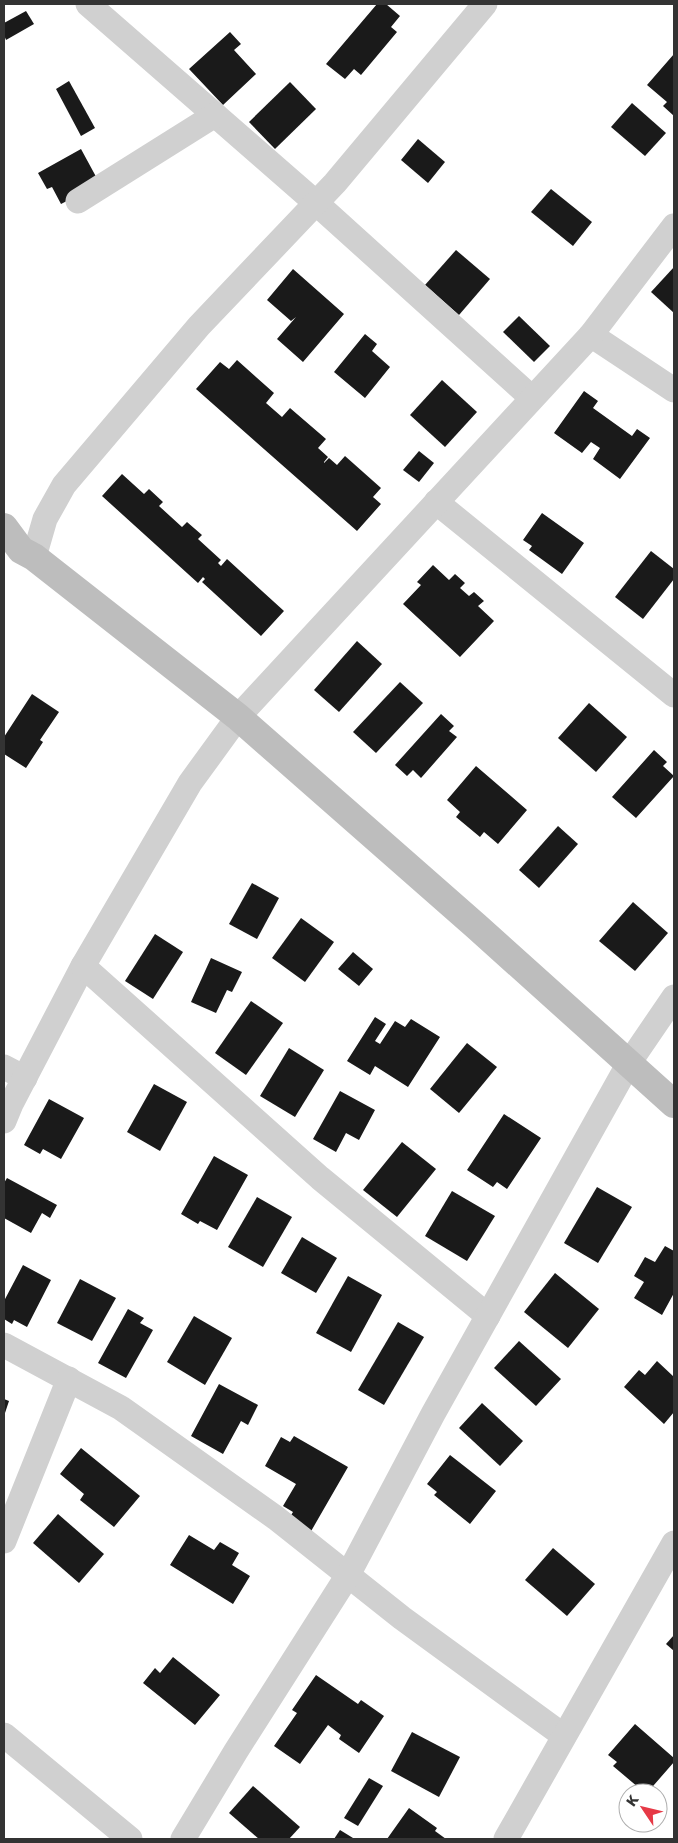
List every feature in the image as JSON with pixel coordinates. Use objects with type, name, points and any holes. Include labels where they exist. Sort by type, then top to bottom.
[{"type":"street","points":[[88,4],[316,203],[532,398]]},
{"type":"street","points":[[20,554],[45,519],[64,485],[199,326],[335,183],[485,4]]},
{"type":"street","points":[[78,200],[215,114]]},
{"type":"street","points":[[4,1121],[14,1072],[83,966],[190,783],[238,717],[590,335],[674,226]]},
{"type":"street","points":[[590,335],[674,390]]},
{"type":"street","points":[[436,502],[674,695]]},
{"type":"street","points":[[4,527],[20,554],[238,717],[476,926],[674,1104]]},
{"type":"street","points":[[83,966],[320,1178],[488,1316]]},
{"type":"street","points":[[183,1839],[236,1750],[348,1575],[433,1414],[629,1063],[674,997]]},
{"type":"street","points":[[4,1345],[121,1408],[276,1518],[402,1618],[564,1736]]},
{"type":"street","points":[[4,1541],[68,1380]]},
{"type":"street","points":[[506,1839],[673,1551]]},
{"type":"street","points":[[4,1735],[130,1839]]},
{"type":"building","points":[[377,4],[386,4],[400,16],[391,27],[397,32],[361,75],[354,69],[345,79],[326,64]]},
{"type":"building","points":[[26,11],[34,24],[6,40],[4,23]]},
{"type":"building","points":[[230,32],[241,44],[234,50],[256,74],[223,105],[189,69]]},
{"type":"building","points":[[674,54],[674,116],[663,106],[667,102],[647,85]]},
{"type":"building","points":[[69,81],[95,128],[81,136],[56,89]]},
{"type":"building","points":[[290,82],[316,109],[275,149],[249,122]]},
{"type":"building","points":[[632,103],[666,133],[645,156],[611,127]]},
{"type":"building","points":[[418,139],[445,162],[428,183],[401,160]]},
{"type":"building","points":[[81,149],[100,184],[61,204],[52,187],[47,189],[38,173]]},
{"type":"building","points":[[551,189],[592,222],[573,246],[531,212]]},
{"type":"building","points":[[456,250],[490,279],[459,315],[425,285]]},
{"type":"building","points":[[674,267],[674,313],[651,292]]},
{"type":"building","points":[[293,269],[344,314],[303,362],[277,339],[296,317],[291,321],[267,300]]},
{"type":"building","points":[[519,316],[550,346],[534,362],[503,332]]},
{"type":"building","points":[[365,334],[377,344],[372,351],[390,367],[365,398],[334,372]]},
{"type":"building","points":[[237,360],[274,393],[266,403],[282,417],[290,408],[326,439],[318,448],[328,457],[324,463],[329,458],[337,465],[345,456],[381,488],[373,497],[381,504],[357,531],[196,389],[220,362],[229,369]]},
{"type":"building","points":[[442,380],[477,412],[445,447],[410,415]]},
{"type":"building","points":[[584,391],[598,401],[593,408],[632,436],[637,429],[650,438],[620,479],[593,459],[600,448],[591,442],[582,453],[554,433]]},
{"type":"building","points":[[419,451],[434,463],[419,482],[403,470]]},
{"type":"building","points":[[122,474],[144,494],[149,489],[163,502],[159,506],[182,527],[187,522],[202,535],[198,539],[221,560],[218,563],[221,566],[227,559],[284,611],[261,636],[202,582],[205,579],[203,577],[198,583],[102,496]]},
{"type":"building","points":[[542,513],[584,543],[562,574],[529,550],[532,546],[523,540]]},
{"type":"building","points":[[651,551],[674,569],[674,579],[643,619],[615,597]]},
{"type":"building","points":[[433,565],[449,580],[455,574],[465,583],[460,588],[469,596],[474,592],[484,601],[478,606],[494,621],[460,657],[403,604],[421,585],[417,582]]},
{"type":"building","points":[[357,641],[382,664],[339,712],[314,690]]},
{"type":"building","points":[[400,682],[423,703],[376,753],[353,732]]},
{"type":"building","points":[[32,694],[59,712],[40,740],[43,742],[26,768],[4,754],[4,737]]},
{"type":"building","points":[[589,703],[627,737],[596,772],[558,738]]},
{"type":"building","points":[[441,714],[454,726],[449,731],[457,737],[421,778],[413,770],[407,776],[395,765]]},
{"type":"building","points":[[654,750],[667,762],[663,766],[674,776],[636,818],[612,797]]},
{"type":"building","points":[[476,766],[527,810],[498,844],[484,832],[480,837],[456,817],[460,812],[447,800]]},
{"type":"building","points":[[558,826],[578,844],[539,888],[519,870]]},
{"type":"building","points":[[252,883],[279,898],[257,939],[229,924]]},
{"type":"building","points":[[633,902],[668,933],[635,971],[599,941]]},
{"type":"building","points":[[301,918],[334,942],[305,982],[272,958]]},
{"type":"building","points":[[155,934],[183,952],[153,999],[125,981]]},
{"type":"building","points":[[353,952],[373,969],[359,986],[338,969]]},
{"type":"building","points":[[211,958],[242,972],[232,992],[227,990],[216,1013],[191,1002]]},
{"type":"building","points":[[251,1001],[283,1023],[246,1075],[215,1053]]},
{"type":"building","points":[[375,1017],[386,1024],[375,1041],[380,1044],[395,1021],[405,1027],[411,1019],[440,1037],[408,1087],[375,1066],[370,1075],[347,1061]]},
{"type":"building","points":[[467,1043],[497,1067],[459,1113],[430,1089]]},
{"type":"building","points":[[289,1048],[324,1070],[295,1117],[260,1096]]},
{"type":"building","points":[[154,1084],[187,1102],[160,1151],[127,1132]]},
{"type":"building","points":[[340,1091],[375,1110],[359,1140],[346,1133],[336,1152],[313,1139]]},
{"type":"building","points":[[49,1099],[84,1118],[61,1159],[43,1149],[40,1154],[24,1145]]},
{"type":"building","points":[[504,1114],[541,1138],[507,1189],[497,1182],[493,1187],[467,1170]]},
{"type":"building","points":[[402,1142],[436,1169],[397,1217],[363,1190]]},
{"type":"building","points":[[214,1156],[248,1175],[217,1230],[200,1221],[198,1224],[181,1214]]},
{"type":"building","points":[[7,1178],[57,1205],[50,1218],[42,1213],[31,1233],[4,1218],[4,1183]]},
{"type":"building","points":[[597,1187],[632,1207],[598,1263],[564,1243]]},
{"type":"building","points":[[452,1191],[495,1216],[467,1261],[425,1236]]},
{"type":"building","points":[[257,1197],[292,1217],[263,1267],[228,1247]]},
{"type":"building","points":[[302,1237],[337,1258],[316,1293],[281,1273]]},
{"type":"building","points":[[665,1246],[674,1251],[674,1293],[662,1315],[634,1298],[644,1282],[634,1276],[645,1257],[655,1262]]},
{"type":"building","points":[[23,1265],[51,1280],[27,1327],[14,1320],[12,1324],[4,1319],[4,1301]]},
{"type":"building","points":[[555,1273],[599,1309],[568,1348],[524,1312]]},
{"type":"building","points":[[348,1276],[382,1295],[351,1352],[316,1333]]},
{"type":"building","points":[[80,1279],[116,1298],[92,1341],[57,1323]]},
{"type":"building","points":[[128,1309],[144,1318],[140,1323],[153,1330],[126,1378],[98,1363]]},
{"type":"building","points":[[194,1316],[232,1338],[205,1385],[167,1362]]},
{"type":"building","points":[[398,1322],[424,1337],[384,1405],[358,1390]]},
{"type":"building","points":[[519,1341],[561,1379],[536,1406],[494,1368]]},
{"type":"building","points":[[657,1361],[674,1377],[674,1412],[664,1424],[624,1387],[639,1370],[645,1375]]},
{"type":"building","points":[[219,1384],[258,1405],[248,1425],[241,1421],[223,1454],[191,1436]]},
{"type":"building","points":[[4,1399],[9,1401],[4,1416]]},
{"type":"building","points":[[482,1403],[523,1441],[500,1466],[459,1428]]},
{"type":"building","points":[[294,1436],[348,1467],[310,1533],[288,1520],[293,1512],[283,1506],[296,1484],[265,1466],[281,1437],[290,1442]]},
{"type":"building","points":[[81,1448],[140,1496],[114,1527],[80,1500],[84,1494],[60,1474]]},
{"type":"building","points":[[450,1455],[496,1491],[470,1524],[434,1495],[437,1492],[427,1484]]},
{"type":"building","points":[[58,1514],[104,1554],[79,1583],[33,1543]]},
{"type":"building","points":[[189,1535],[214,1550],[220,1542],[239,1553],[232,1565],[250,1576],[233,1604],[170,1565]]},
{"type":"building","points":[[553,1548],[595,1584],[567,1616],[525,1580]]},
{"type":"building","points":[[674,1635],[674,1651],[666,1644]]},
{"type":"building","points":[[173,1657],[220,1695],[195,1725],[143,1683],[155,1668],[160,1673]]},
{"type":"building","points":[[316,1675],[358,1704],[361,1700],[384,1716],[359,1753],[339,1739],[341,1735],[328,1725],[300,1764],[274,1746],[297,1713],[292,1710]]},
{"type":"building","points":[[635,1724],[674,1758],[674,1762],[656,1783],[633,1783],[613,1766],[617,1762],[608,1755]]},
{"type":"building","points":[[412,1732],[460,1757],[439,1797],[391,1771]]},
{"type":"building","points":[[369,1778],[383,1786],[358,1826],[344,1818]]},
{"type":"building","points":[[253,1786],[300,1827],[289,1839],[259,1839],[229,1813]]},
{"type":"building","points":[[409,1808],[437,1828],[435,1831],[446,1839],[387,1839]]},
{"type":"building","points":[[340,1830],[353,1838],[334,1839]]}]
